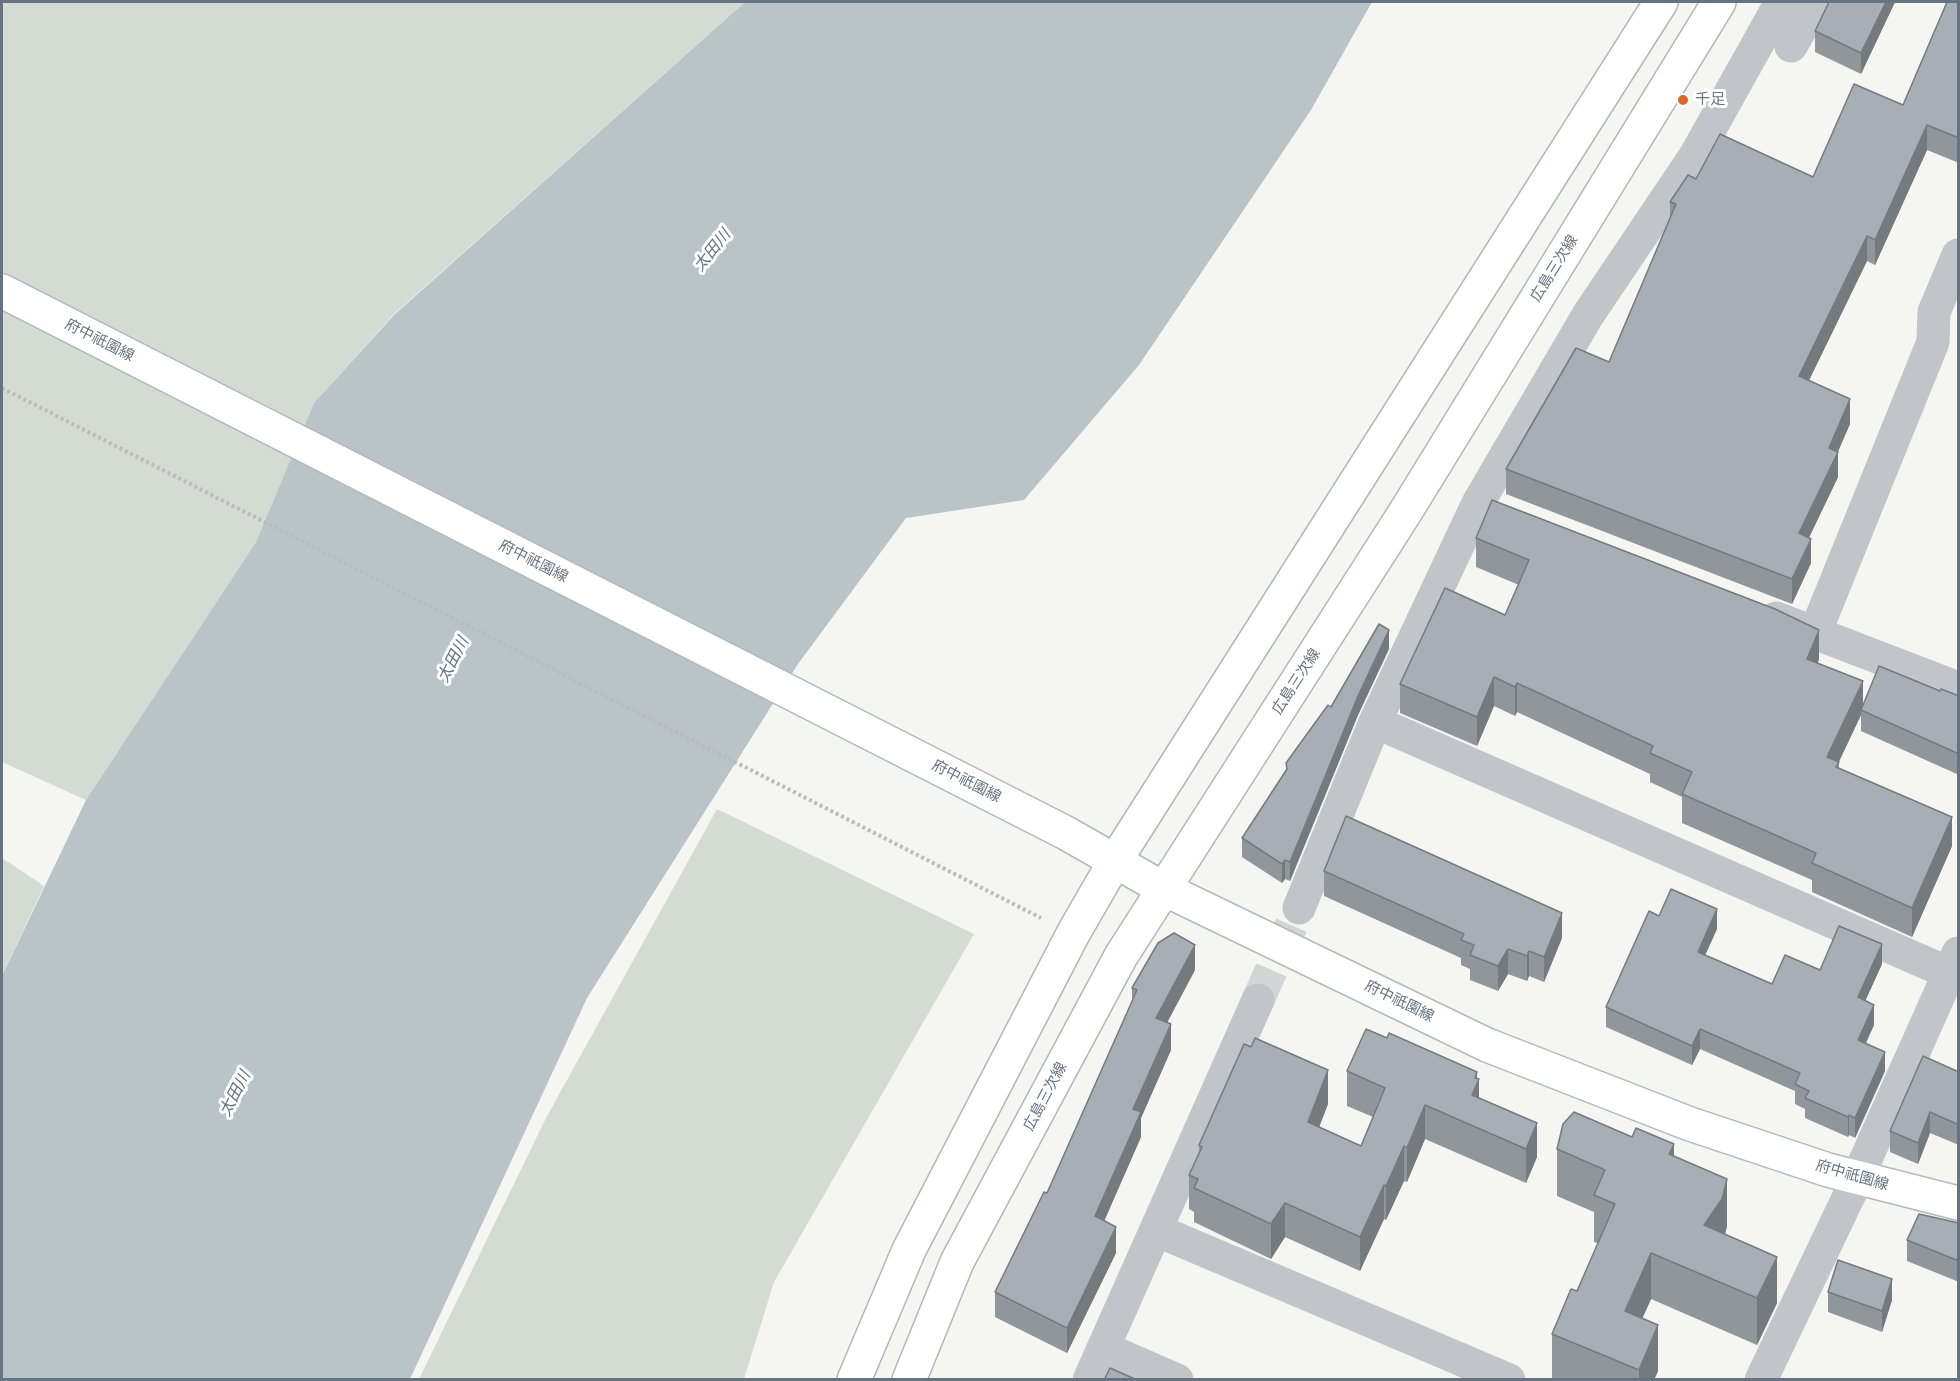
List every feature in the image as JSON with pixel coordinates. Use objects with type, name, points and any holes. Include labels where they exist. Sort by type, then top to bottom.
[{"type":"main road","points":[[854,1380],[909,1250],[1074,932],[1115,861],[1660,2]]},
{"type":"main road","name":"広島三次線","points":[[909,1380],[963,1251],[1121,956],[1406,511],[1719,2]]},
{"type":"main road","name":"府中祇園線","points":[[2,291],[1065,833],[1164,889],[1487,1045],[1690,1124],[1857,1179],[1959,1203]]},
{"type":"street","points":[[1299,908],[1375,722],[1478,503],[1588,315],[1695,156],[1781,2]]},
{"type":"street","points":[[1791,46],[1816,2]]},
{"type":"street","points":[[1815,633],[1933,342],[1934,312],[1959,255]]},
{"type":"street","points":[[1478,503],[1510,516]]},
{"type":"street","points":[[1750,608],[1959,688]]},
{"type":"street","points":[[1375,722],[1954,963],[1857,1179],[1761,1380]]},
{"type":"street","points":[[1089,1380],[1258,1000]]},
{"type":"street","points":[[1156,1230],[1509,1380]]},
{"type":"street","points":[[1104,1348],[1178,1380]]},
{"type":"path","points":[[2,388],[1043,919]]},
{"type":"shaded area","points":[[2,2],[745,2],[394,314],[314,403],[256,542],[86,800],[2,762]]},
{"type":"shaded area","points":[[717,809],[974,934],[774,1282],[744,1379],[419,1379],[546,1118]]},
{"type":"shaded area","points":[[2,858],[44,886],[2,976]]},
{"type":"water","name":"太田川","points":[[745,2],[1372,2],[1311,110],[1139,365],[1024,500],[906,518],[798,664],[587,998],[410,1379],[2,1380],[2,976],[86,800],[256,542],[314,403],[394,315]]},
{"type":"building","points":[[1829,2],[1886,2],[1861,53],[1815,31]]},
{"type":"building","points":[[1947,2],[1959,2],[1959,138],[1927,125],[1875,240],[1867,236],[1799,376],[1850,399],[1829,448],[1838,452],[1799,533],[1811,539],[1792,579],[1506,469],[1576,348],[1609,362],[1676,204],[1670,202],[1688,175],[1696,179],[1720,134],[1813,177],[1854,84],[1903,105]]},
{"type":"building","points":[[1492,500],[1775,609],[1819,630],[1807,659],[1863,681],[1827,757],[1839,762],[1836,767],[1952,817],[1912,908],[1812,863],[1816,853],[1682,794],[1692,772],[1650,753],[1653,746],[1517,683],[1515,687],[1494,677],[1477,717],[1400,684],[1445,588],[1505,615],[1529,560],[1476,538]]},
{"type":"building","points":[[1379,624],[1389,630],[1358,696],[1290,862],[1285,860],[1282,864],[1242,838],[1287,769],[1286,763],[1328,705],[1331,707]]},
{"type":"building","points":[[1879,666],[1940,691],[1941,689],[1959,696],[1959,754],[1861,710]]},
{"type":"building","points":[[1346,816],[1562,913],[1544,957],[1529,951],[1527,956],[1508,949],[1498,966],[1470,955],[1474,945],[1461,940],[1464,934],[1324,871]]},
{"type":"building","points":[[1671,889],[1717,909],[1698,952],[1772,984],[1785,955],[1820,970],[1839,926],[1882,944],[1858,997],[1874,1005],[1858,1040],[1885,1052],[1855,1118],[1805,1098],[1809,1091],[1795,1084],[1800,1073],[1700,1029],[1692,1046],[1606,1007],[1649,911],[1659,916]]},
{"type":"building","points":[[1174,933],[1195,945],[1156,1018],[1171,1024],[1133,1109],[1141,1112],[1095,1216],[1116,1227],[1067,1328],[995,1292],[1044,1192],[1047,1193],[1137,990],[1132,988],[1158,943]]},
{"type":"building","points":[[1366,1029],[1387,1038],[1389,1033],[1477,1072],[1475,1078],[1479,1079],[1472,1095],[1537,1123],[1526,1149],[1425,1105],[1407,1148],[1404,1146],[1360,1237],[1285,1203],[1271,1224],[1194,1188],[1198,1179],[1189,1175],[1202,1147],[1199,1145],[1244,1044],[1251,1047],[1255,1038],[1328,1070],[1308,1122],[1361,1146],[1385,1088],[1347,1071]]},
{"type":"building","points":[[1923,1056],[1959,1072],[1959,1125],[1930,1112],[1918,1143],[1890,1131]]},
{"type":"building","points":[[1574,1112],[1632,1137],[1636,1128],[1674,1144],[1669,1154],[1727,1179],[1722,1199],[1704,1225],[1777,1257],[1757,1298],[1651,1253],[1625,1311],[1658,1325],[1639,1370],[1552,1334],[1571,1289],[1577,1291],[1615,1204],[1594,1195],[1605,1170],[1557,1149],[1563,1124]]},
{"type":"building","points":[[1919,1214],[1959,1223],[1959,1261],[1907,1240]]},
{"type":"building","points":[[1838,1260],[1892,1279],[1882,1311],[1828,1292]]},
{"type":"building","points":[[1110,1368],[1137,1380],[1104,1380]]},
{"type":"tunnel","points":[[1258,1000],[1299,908]]},
{"type":"place","name":"千足","points":[[1683,100]]}]
